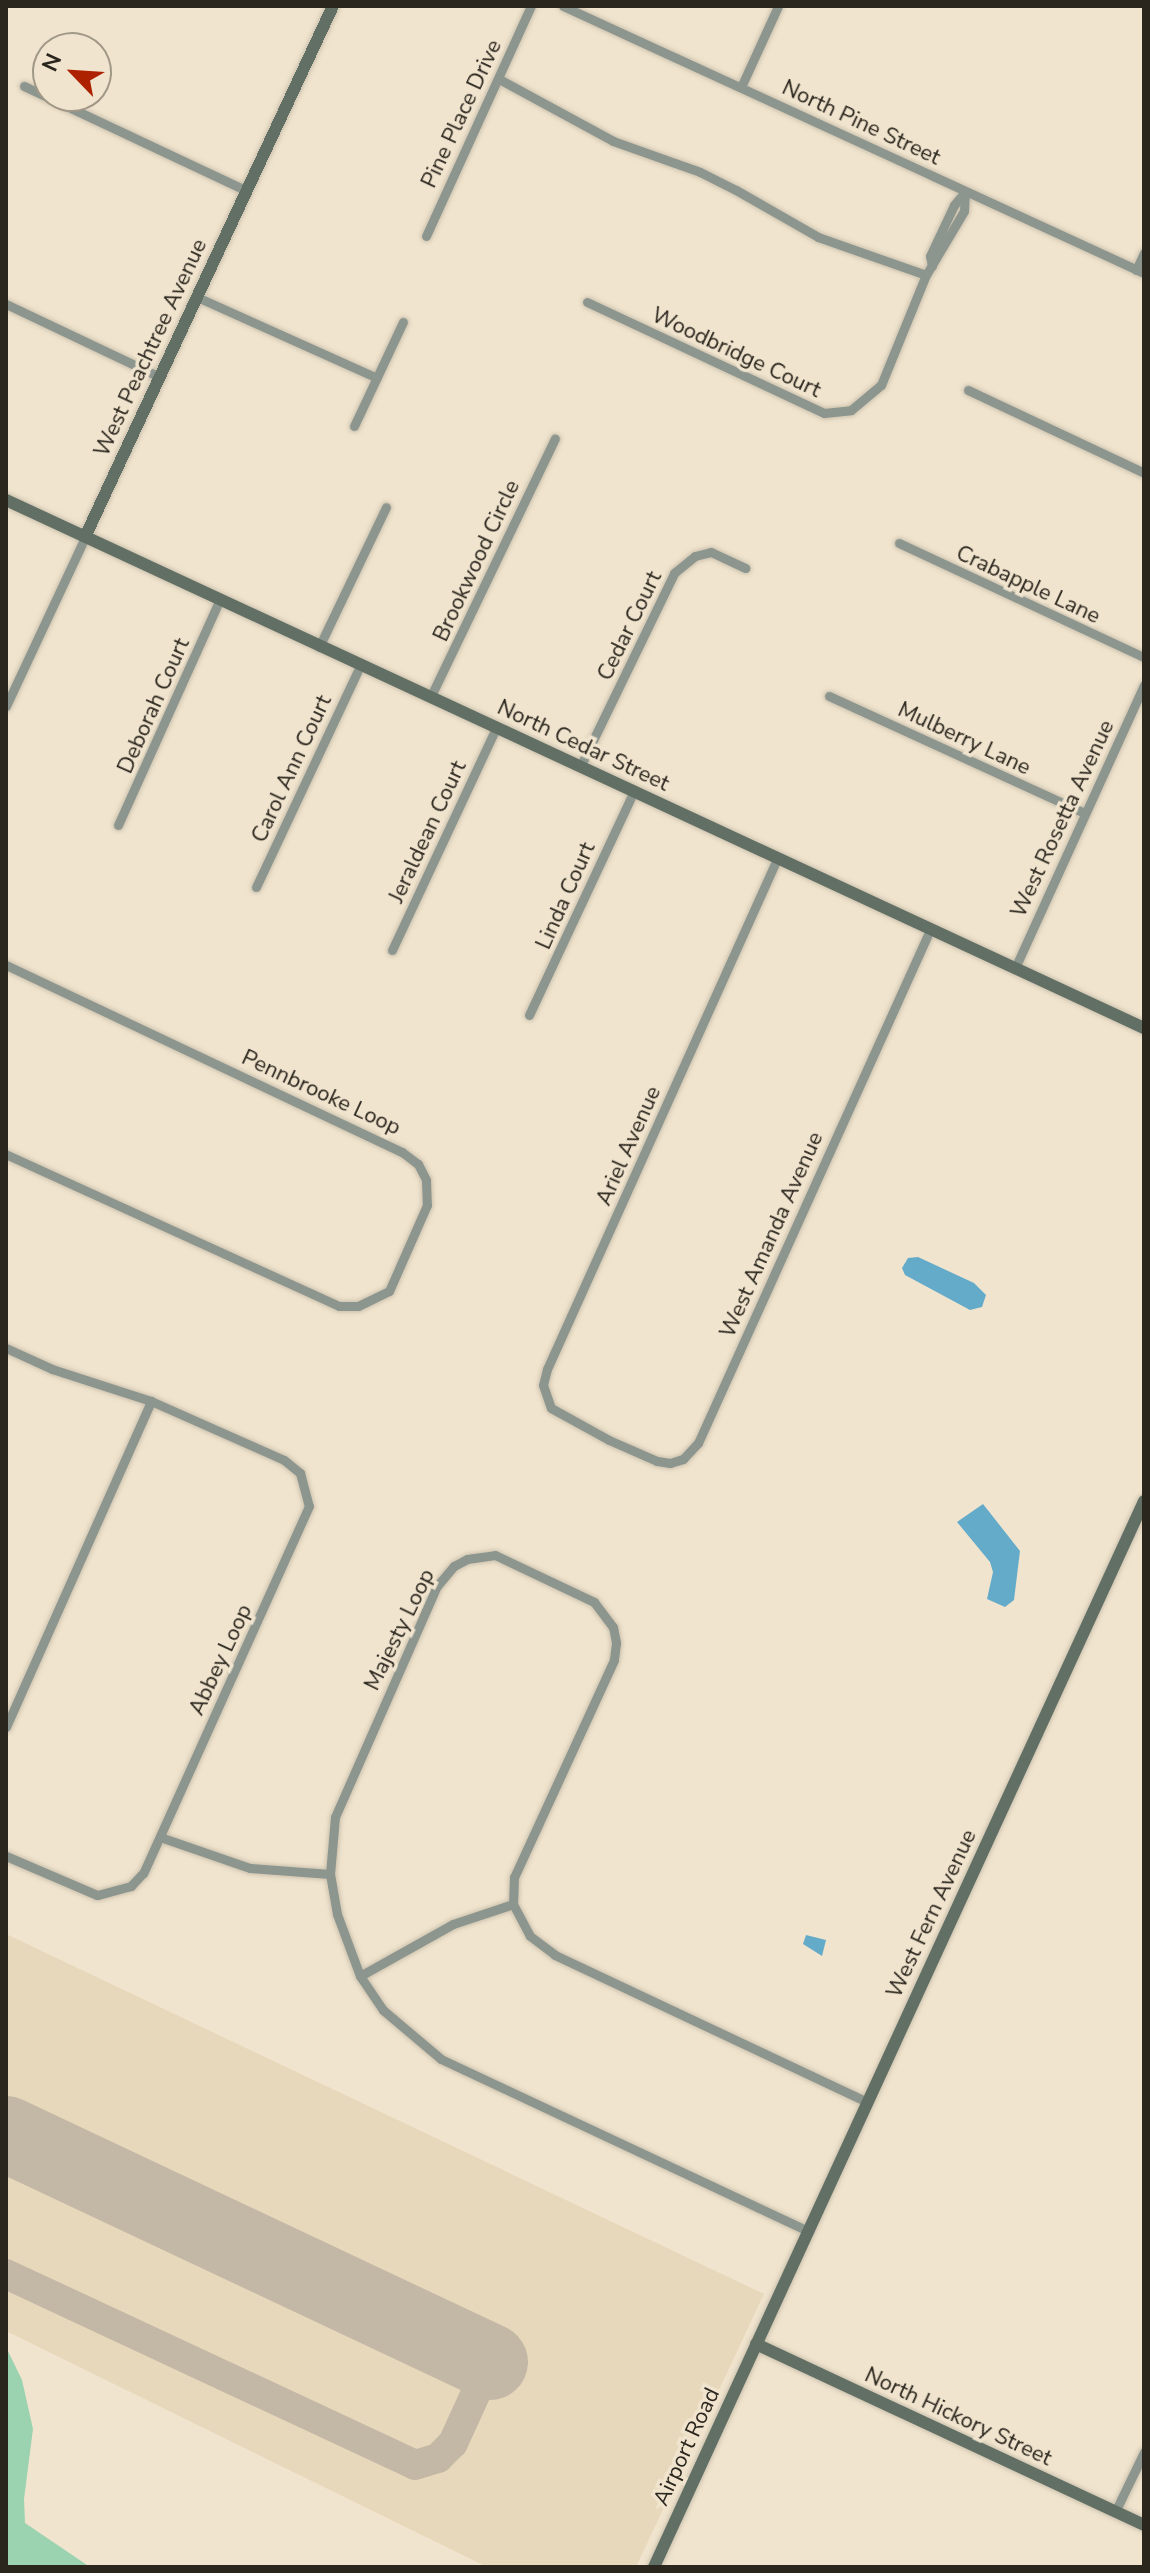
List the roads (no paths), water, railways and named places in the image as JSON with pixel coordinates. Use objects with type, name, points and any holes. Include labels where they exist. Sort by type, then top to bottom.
[{"type":"street","name":"West Peachtree Avenue","points":[[6,706],[333,6]]},
{"type":"street","name":"Pine Place Drive","points":[[426,236],[531,6]]},
{"type":"street","name":"North Pine Street","points":[[563,6],[1140,271]]},
{"type":"street","points":[[741,87],[778,6]]},
{"type":"street","points":[[499,79],[613,141],[712,178],[818,237],[929,270]]},
{"type":"street","points":[[24,86],[247,191]]},
{"type":"street","name":"Woodbridge Court","points":[[587,302],[763,387],[824,413],[838,413],[863,404],[881,385],[929,270],[964,211],[965,192]]},
{"type":"street","points":[[1140,271],[1144,253]]},
{"type":"street","points":[[197,297],[377,378]]},
{"type":"street","points":[[6,304],[160,377]]},
{"type":"street","points":[[354,426],[403,322]]},
{"type":"street","points":[[968,390],[1144,473]]},
{"type":"street","name":"Brookwood Circle","points":[[430,698],[555,438]]},
{"type":"street","name":"North Cedar Street","points":[[6,500],[1144,1028]]},
{"type":"street","points":[[319,647],[386,507]]},
{"type":"street","name":"Crabapple Lane","points":[[899,543],[1144,657]]},
{"type":"street","name":"Cedar Court","points":[[580,767],[674,573],[695,556],[711,552],[745,568]]},
{"type":"street","name":"Deborah Court","points":[[118,825],[219,601]]},
{"type":"street","name":"Carol Ann Court","points":[[256,887],[360,666]]},
{"type":"street","name":"West Rosetta Avenue","points":[[1015,968],[1144,685]]},
{"type":"street","name":"Mulberry Lane","points":[[829,696],[1085,813]]},
{"type":"street","name":"Jeraldean Court","points":[[392,950],[496,728]]},
{"type":"street","name":"Linda Court","points":[[529,1015],[634,791]]},
{"type":"street","name":"Ariel Avenue","points":[[590,1430],[551,1408],[543,1385],[547,1369],[777,859]]},
{"type":"street","name":"West Amanda Avenue","points":[[590,1430],[657,1461],[683,1459],[698,1443],[930,930]]},
{"type":"street","name":"Pennbrooke Loop","points":[[6,965],[402,1152],[418,1164],[426,1180],[427,1205],[389,1291],[358,1306],[339,1306],[6,1154]]},
{"type":"street","name":"Abbey Loop","points":[[6,1348],[52,1369],[151,1401],[292,1465],[305,1483],[309,1506],[143,1873],[131,1886],[97,1895],[6,1856]]},
{"type":"street","points":[[6,1727],[151,1401]]},
{"type":"street","name":"West Fern Avenue","points":[[756,2344],[1144,1501]]},
{"type":"street","name":"Majesty Loop","points":[[513,1904],[514,1877],[606,1678],[616,1643],[608,1615],[594,1602],[495,1555],[467,1559],[454,1566],[437,1586],[335,1817],[330,1874],[337,1914],[360,1976],[383,2010],[441,2059],[808,2231]]},
{"type":"street","points":[[160,1837],[250,1868],[330,1874]]},
{"type":"street","points":[[360,1976],[453,1924],[513,1904],[521,1924],[542,1947],[867,2102]]},
{"type":"street","name":"North Hickory Street","points":[[756,2344],[1144,2525]]},
{"type":"street","name":"Airport Road","points":[[654,2567],[756,2344]]},
{"type":"street","points":[[1115,2512],[1144,2452]]},
{"type":"water","points":[[918,1257],[974,1283],[986,1295],[982,1307],[970,1310],[905,1275],[902,1268],[908,1258]]},
{"type":"water","points":[[983,1504],[1020,1551],[1014,1600],[1005,1607],[987,1599],[993,1572],[990,1562],[957,1522]]},
{"type":"water","points":[[806,1935],[826,1940],[822,1956],[803,1944]]}]
